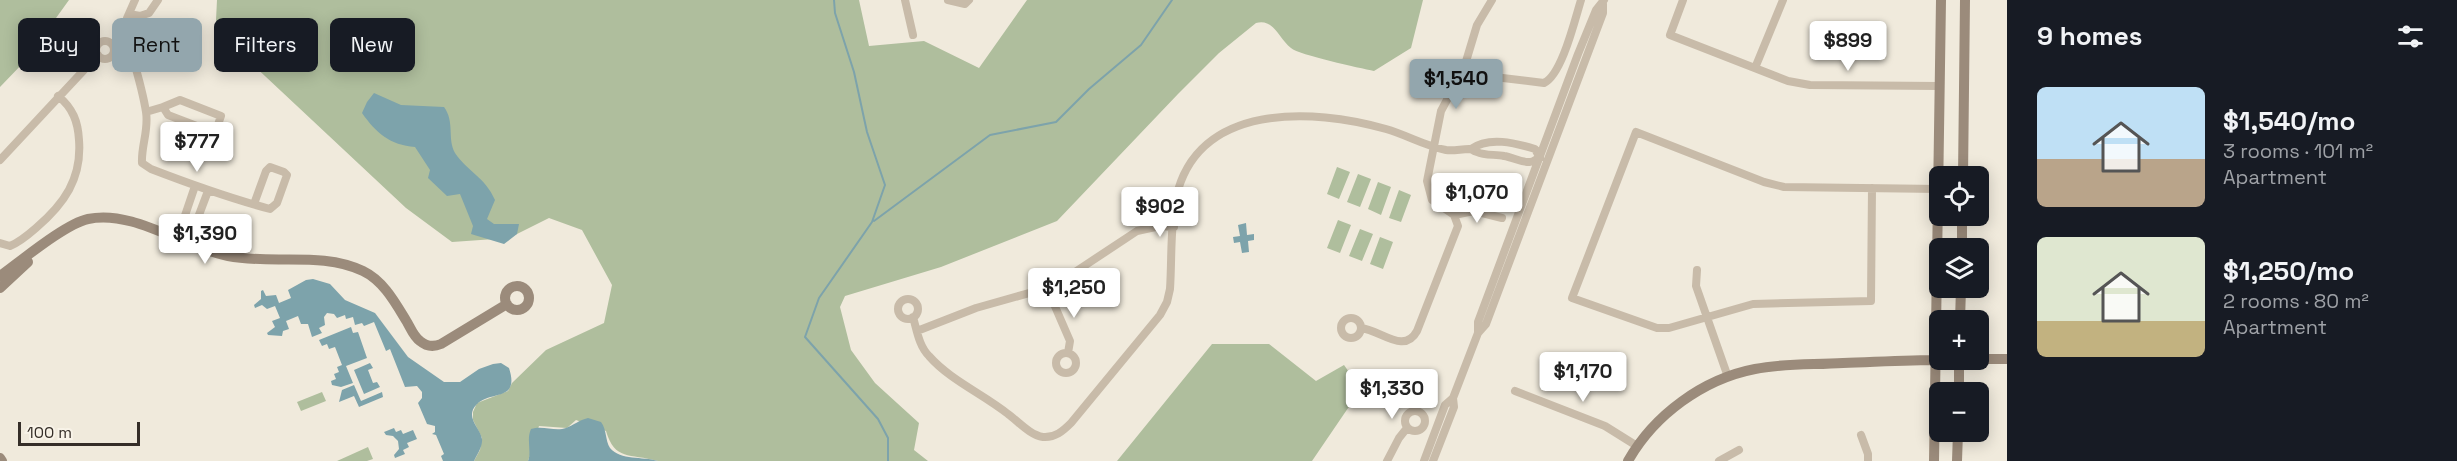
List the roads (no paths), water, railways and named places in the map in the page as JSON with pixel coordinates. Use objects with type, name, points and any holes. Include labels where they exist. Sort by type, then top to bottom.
[{"type":"street","points":[[135,0],[125,30],[146,112],[147,127],[142,164],[208,191],[254,204],[270,208],[277,203],[287,175],[270,167],[266,171],[254,204]]},
{"type":"street","points":[[129,14],[140,16],[148,13],[158,0]]},
{"type":"street","points":[[905,0],[913,35]]},
{"type":"street","points":[[948,0],[965,4],[969,0]]},
{"type":"street","points":[[1361,328],[1372,329],[1400,342],[1407,342],[1413,338],[1458,226],[1454,215],[1432,200],[1427,181],[1441,111],[1464,69],[1477,25],[1492,0]]},
{"type":"street","points":[[1464,69],[1486,76],[1544,83],[1550,80],[1557,70],[1581,0]]},
{"type":"street","points":[[1683,0],[1670,35],[1788,81],[1810,85],[1939,86]]},
{"type":"street","points":[[1755,68],[1783,0]]},
{"type":"street","points":[[1939,166],[1941,0]]},
{"type":"street","points":[[1963,166],[1965,0]]},
{"type":"street","points":[[1433,461],[1454,407],[1453,398],[1478,333],[1486,324],[1543,160],[1604,13],[1603,2]]},
{"type":"street","points":[[0,160],[81,72]]},
{"type":"street","points":[[0,243],[10,246],[19,243],[54,213],[70,189],[80,156],[78,125],[72,111],[58,96]]},
{"type":"street","points":[[146,112],[180,100],[221,116],[215,133],[168,115],[163,107]]},
{"type":"street","points":[[913,317],[927,355],[940,367],[1006,412],[1035,435],[1051,437],[1061,433],[1071,423],[1160,315],[1170,289],[1176,198],[1182,180],[1198,154],[1230,129],[1261,119],[1290,115],[1312,116],[1386,129],[1433,147],[1449,150],[1472,149],[1479,144],[1506,143],[1534,149],[1543,160]]},
{"type":"street","points":[[1872,188],[1871,301],[1753,304],[1669,328],[1657,328],[1572,298],[1636,132],[1764,182],[1784,187],[1872,188],[1929,189]]},
{"type":"street","points":[[1472,149],[1478,153],[1530,162],[1543,160]]},
{"type":"street","points":[[182,242],[195,186]]},
{"type":"street","points":[[182,242],[208,191]]},
{"type":"street","points":[[1454,215],[1474,211],[1502,218]]},
{"type":"street","points":[[0,276],[76,224],[99,218],[126,221],[228,256],[256,260],[334,261],[366,272],[395,301],[417,339],[432,346],[441,344],[507,304]]},
{"type":"street","points":[[917,331],[976,308],[1047,288],[1137,231],[1160,226],[1174,227]]},
{"type":"street","points":[[1938,310],[1939,226]]},
{"type":"street","points":[[0,288],[43,246]]},
{"type":"street","points":[[1697,270],[1696,286],[1728,377]]},
{"type":"street","points":[[1047,288],[1070,341],[1068,353]]},
{"type":"street","points":[[1989,359],[2007,359]]},
{"type":"street","points":[[1628,461],[1637,446],[1677,404],[1728,377],[1754,369],[1782,366],[1929,360]]},
{"type":"street","points":[[1934,461],[1938,370]]},
{"type":"street","points":[[1515,392],[1605,426],[1637,446]]},
{"type":"street","points":[[1424,461],[1445,405],[1453,398]]},
{"type":"street","points":[[1387,461],[1407,428]]},
{"type":"street","points":[[1861,435],[1868,454],[1868,461]]},
{"type":"street","points":[[1957,461],[1958,442]]},
{"type":"street","points":[[1719,461],[1739,450]]},
{"type":"water","points":[[374,93],[401,105],[444,107],[449,119],[451,142],[455,153],[486,185],[495,200],[487,219],[494,224],[519,224],[517,234],[504,244],[471,234],[473,226],[460,194],[447,196],[428,178],[430,170],[415,147],[398,144],[384,137],[362,113]]},
{"type":"water","points":[[1246,223],[1247,235],[1254,234],[1254,240],[1248,241],[1249,252],[1242,253],[1240,242],[1234,243],[1233,237],[1240,236],[1238,225]]},
{"type":"water","points":[[313,279],[330,284],[345,300],[375,313],[408,357],[444,382],[460,382],[479,369],[493,364],[501,363],[509,368],[511,386],[507,391],[483,400],[473,409],[472,418],[482,439],[474,461],[443,461],[441,456],[444,454],[436,435],[432,434],[435,432],[435,426],[427,424],[418,403],[422,398],[422,392],[417,386],[405,387],[390,349],[386,351],[374,322],[364,326],[362,323],[355,325],[353,317],[346,319],[345,315],[337,318],[334,314],[327,313],[324,317],[325,325],[319,328],[322,333],[312,337],[308,324],[301,324],[298,316],[286,321],[289,329],[283,331],[282,336],[268,335],[267,333],[275,327],[272,321],[280,318],[275,306],[267,309],[262,305],[255,308],[254,305],[261,299],[261,291],[263,290],[266,296],[276,295],[279,303],[291,298],[288,290],[306,280]]},
{"type":"water","points":[[351,327],[353,333],[358,332],[367,358],[346,366],[353,383],[341,387],[332,385],[331,381],[336,379],[334,374],[339,372],[337,367],[342,365],[335,347],[329,349],[327,344],[322,346],[319,340]]},
{"type":"water","points":[[370,363],[373,368],[368,370],[373,383],[377,382],[380,387],[364,394],[354,370]]},
{"type":"water","points":[[354,385],[361,401],[382,392],[383,397],[359,407],[354,396],[339,402],[342,390]]},
{"type":"water","points":[[588,418],[601,422],[608,445],[615,452],[626,457],[658,461],[528,461],[531,429],[562,429]]},
{"type":"water","points":[[394,428],[396,432],[401,430],[403,434],[413,430],[417,439],[407,443],[409,447],[403,450],[405,454],[395,458],[394,455],[399,449],[398,441],[384,432]]},
{"type":"waterway","points":[[834,0],[835,13],[854,72],[867,132],[885,185],[872,222],[819,298],[805,337],[878,419],[888,438],[888,461]]},
{"type":"waterway","points":[[874,221],[990,135],[1056,122],[1089,89],[1141,45],[1172,0]]}]
